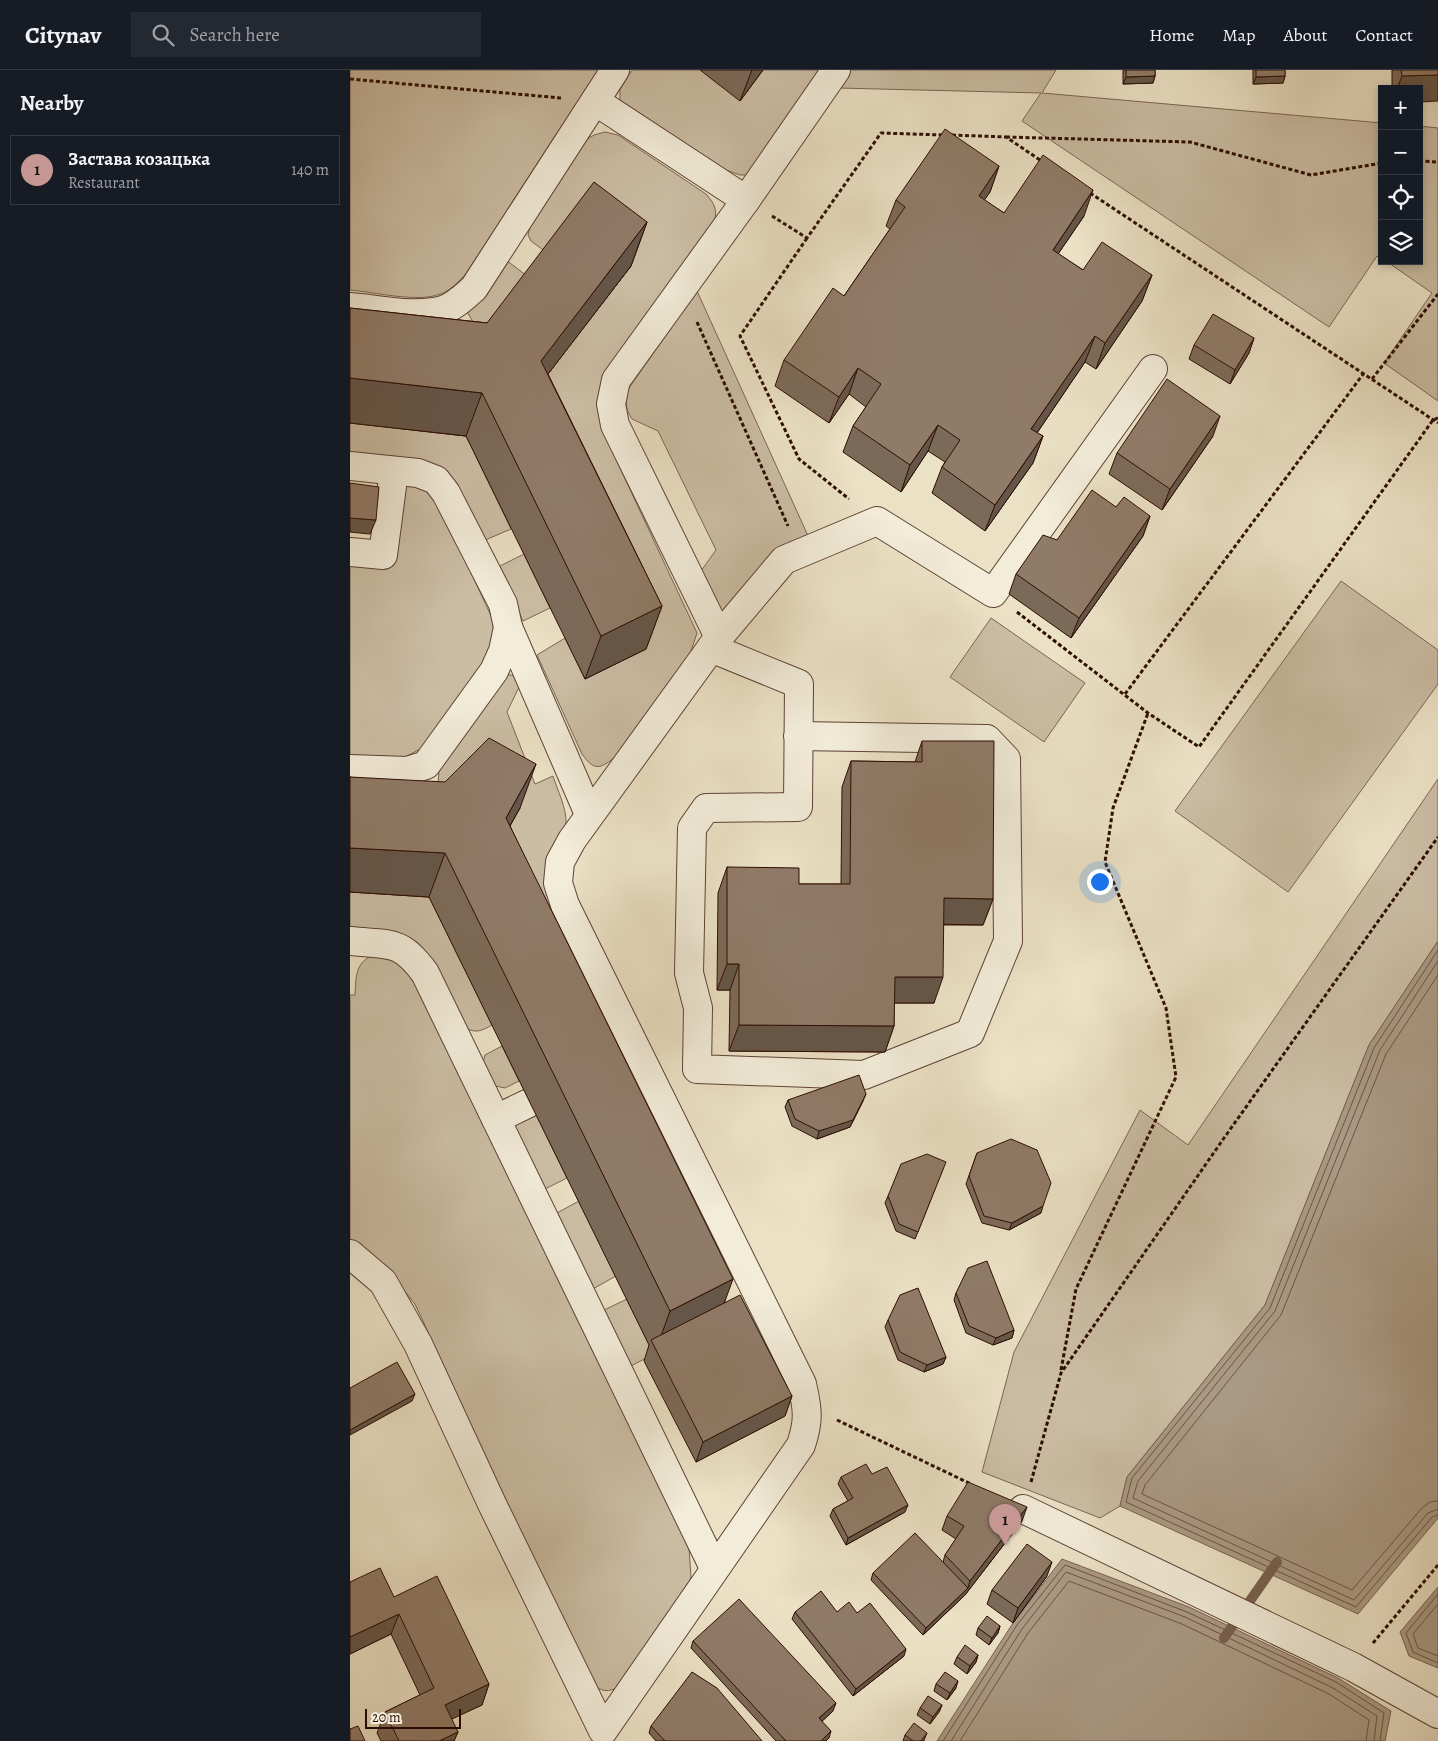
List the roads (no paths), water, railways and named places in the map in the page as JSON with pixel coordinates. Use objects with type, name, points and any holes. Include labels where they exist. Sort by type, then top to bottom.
[{"type":"street","points":[[350,307],[423,313],[444,310],[461,300],[474,288],[615,70]]},
{"type":"street","points":[[798,736],[986,739],[1006,759],[1008,941],[970,1033],[864,1075],[697,1069],[698,1008],[689,973],[692,828],[706,808],[798,807],[798,736],[798,684],[715,643],[615,425],[610,404],[616,380],[746,200],[836,70]]},
{"type":"street","points":[[595,101],[746,200]]},
{"type":"street","points":[[350,1254],[383,1282],[418,1344],[492,1504],[603,1732],[714,1568],[801,1446],[808,1424],[807,1406],[802,1384],[565,905],[558,883],[560,862],[589,814],[715,643],[784,560],[877,521],[993,594],[1153,369]]},
{"type":"street","points":[[350,466],[418,473],[436,480],[446,493],[503,604],[508,627],[589,814]]},
{"type":"street","points":[[350,552],[383,555],[394,471]]},
{"type":"street","points":[[350,769],[407,771],[426,765],[494,671],[503,651],[508,627]]},
{"type":"street","points":[[350,941],[397,945],[413,957],[425,973],[714,1568]]},
{"type":"street","points":[[610,1062],[636,1050]]},
{"type":"street","points":[[496,1119],[529,1103]]},
{"type":"street","points":[[1023,1509],[1353,1666],[1438,1714]]},
{"type":"water","points":[[1438,941],[1438,1518],[1358,1614],[1120,1506],[1127,1477],[1265,1305],[1369,1045]]},
{"type":"water","points":[[1062,1559],[1189,1607],[1338,1678],[1391,1711],[1385,1741],[937,1741],[1013,1623]]},
{"type":"water","points":[[1438,1587],[1438,1668],[1409,1656],[1400,1632]]},
{"type":"waterway","points":[[1224,1638],[1277,1562]]},
{"type":"place","name":"Застава козацька","points":[[1005,1545]]}]
